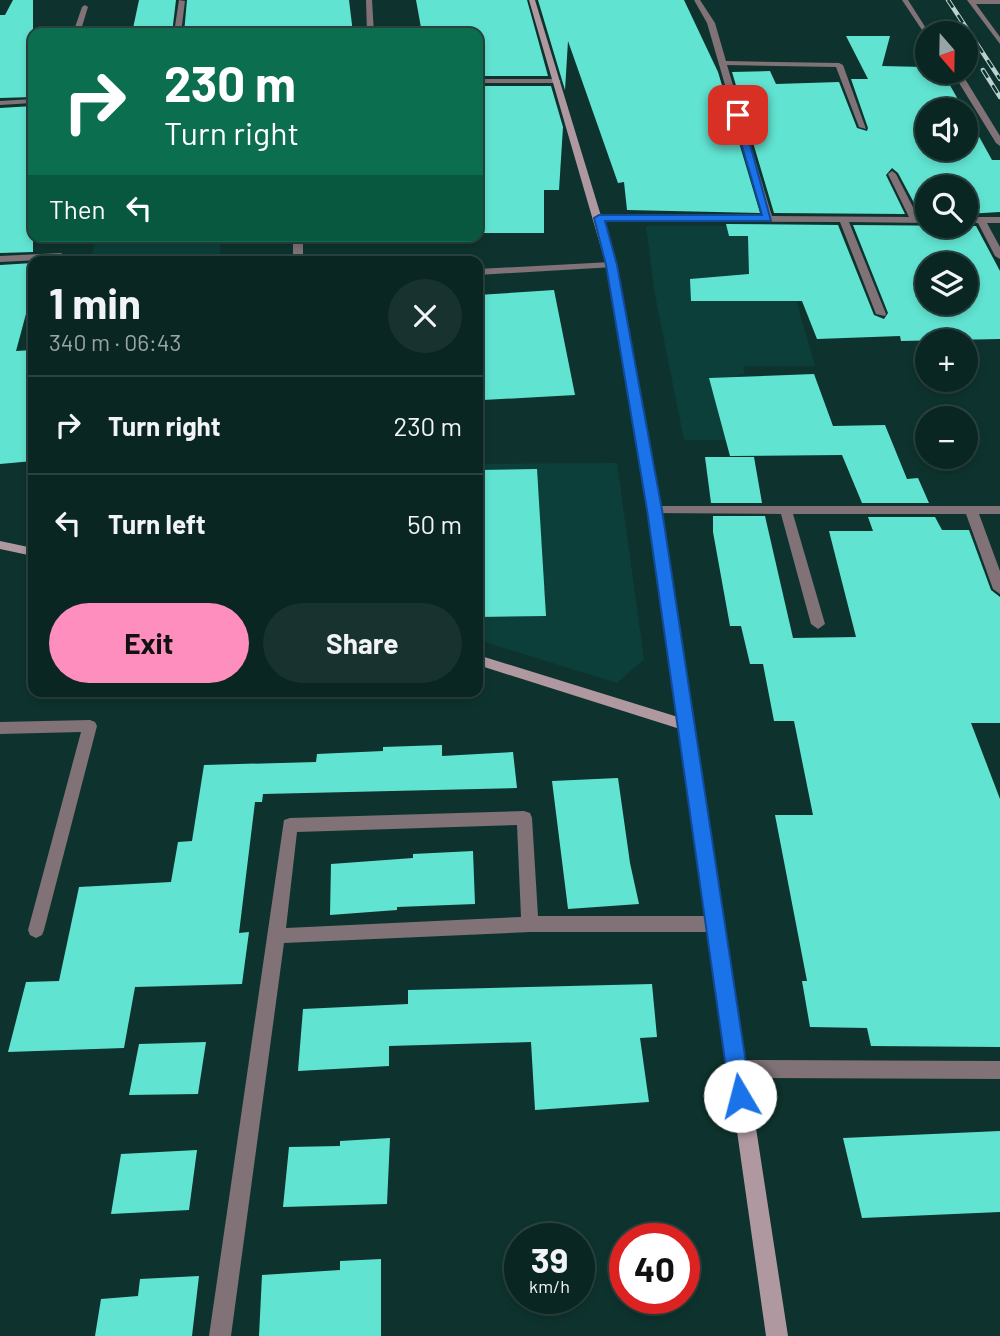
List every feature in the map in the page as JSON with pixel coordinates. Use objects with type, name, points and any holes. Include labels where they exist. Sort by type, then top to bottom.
[{"type":"street","points":[[369,0],[371,28]]},
{"type":"street","points":[[533,0],[611,265],[654,510],[777,1336]]},
{"type":"street","points":[[697,0],[711,23],[768,218]]},
{"type":"street","points":[[905,0],[918,21]]},
{"type":"street","points":[[178,28],[182,1]]},
{"type":"street","points":[[970,1],[1000,2]]},
{"type":"street","points":[[970,1],[1000,41]]},
{"type":"street","points":[[78,28],[85,7]]},
{"type":"street","points":[[723,63],[839,65],[863,127]]},
{"type":"street","points":[[483,81],[556,81]]},
{"type":"street","points":[[964,84],[1000,144]]},
{"type":"street","points":[[0,103],[28,101]]},
{"type":"street","points":[[599,218],[915,220],[892,174]]},
{"type":"street","points":[[843,219],[881,314]]},
{"type":"street","points":[[978,219],[1000,220]]},
{"type":"street","points":[[981,219],[1000,256]]},
{"type":"street","points":[[0,259],[28,258]]},
{"type":"street","points":[[483,272],[611,265]]},
{"type":"street","points":[[654,510],[1000,510]]},
{"type":"street","points":[[786,510],[818,624]]},
{"type":"street","points":[[971,510],[1000,589]]},
{"type":"street","points":[[0,545],[28,551]]},
{"type":"street","points":[[483,662],[685,725]]},
{"type":"street","points":[[0,728],[90,726],[36,930]]},
{"type":"street","points":[[220,1336],[277,936],[290,825],[524,818],[530,924]]},
{"type":"street","points":[[277,936],[530,924],[716,924]]},
{"type":"street","points":[[736,1069],[1000,1070]]},
{"type":"shaded area","points":[[646,226],[775,226],[815,366],[743,366],[745,374],[737,375],[752,440],[684,440],[655,295]]},
{"type":"shaded area","points":[[95,242],[221,242],[219,256],[92,256]]},
{"type":"shaded area","points":[[617,463],[644,659],[617,683],[483,642],[483,464]]},
{"type":"building","points":[[13,0],[33,0],[33,28],[28,28],[28,97],[0,98],[0,15],[5,15]]},
{"type":"building","points":[[139,0],[176,0],[173,28],[133,28]]},
{"type":"building","points":[[187,0],[349,0],[352,28],[184,28]]},
{"type":"building","points":[[416,0],[527,0],[548,76],[483,76],[483,28],[421,28]]},
{"type":"building","points":[[538,0],[684,0],[718,72],[760,213],[627,210],[624,182],[618,183],[568,41],[565,90]]},
{"type":"building","points":[[846,36],[890,36],[882,66],[915,67],[915,84],[949,84],[957,98],[915,98],[915,161],[978,161],[978,135],[992,160],[1000,160],[1000,212],[978,213],[978,175],[915,175],[915,205],[898,173],[892,168],[886,175],[905,214],[774,213],[732,72],[770,71],[776,84],[839,82],[857,128],[867,131],[851,79],[868,79]]},
{"type":"building","points":[[483,86],[551,86],[563,127],[559,190],[544,190],[544,233],[483,233]]},
{"type":"building","points":[[28,106],[28,242],[33,242],[33,252],[0,253],[0,108]]},
{"type":"building","points":[[726,224],[838,225],[874,315],[884,319],[888,313],[853,225],[915,226],[915,238],[978,238],[978,230],[1000,271],[1000,339],[978,339],[978,329],[915,329],[915,341],[901,341],[900,336],[817,339],[802,301],[691,301],[690,279],[749,274],[748,236],[729,236]]},
{"type":"building","points":[[28,263],[28,307],[16,351],[28,350],[28,461],[0,464],[0,265]]},
{"type":"building","points":[[554,290],[575,395],[483,400],[483,295]]},
{"type":"building","points":[[814,374],[833,426],[885,425],[907,479],[918,478],[929,503],[862,503],[842,455],[730,456],[709,378]]},
{"type":"building","points":[[705,457],[754,457],[762,503],[711,503]]},
{"type":"building","points":[[537,469],[546,616],[483,617],[483,470]]},
{"type":"building","points":[[713,516],[765,516],[793,638],[856,637],[829,531],[873,531],[868,517],[935,517],[942,530],[969,530],[991,590],[1000,597],[1000,723],[971,723],[1000,799],[1000,1047],[871,1046],[867,1028],[810,1027],[802,981],[807,981],[775,815],[813,815],[794,721],[774,721],[763,664],[750,664],[741,626],[730,626],[713,532]]},
{"type":"building","points":[[442,745],[442,756],[513,752],[517,788],[263,794],[262,802],[255,802],[239,933],[249,932],[242,984],[135,987],[124,1048],[8,1052],[26,982],[59,981],[79,887],[171,882],[178,842],[192,841],[204,765],[316,762],[317,754],[383,751],[383,747]]},
{"type":"building","points":[[618,778],[630,863],[639,904],[568,909],[552,781]]},
{"type":"building","points":[[473,851],[475,904],[397,907],[397,910],[330,915],[331,864],[413,858],[413,854]]},
{"type":"building","points":[[652,984],[657,1037],[640,1038],[649,1102],[535,1110],[531,1042],[389,1046],[389,1066],[298,1071],[303,1009],[408,1004],[408,990]]},
{"type":"building","points":[[206,1042],[198,1094],[129,1095],[139,1044]]},
{"type":"building","points":[[1000,1131],[1000,1212],[862,1218],[843,1138]]},
{"type":"building","points":[[390,1138],[387,1204],[283,1207],[289,1147],[340,1146],[340,1141]]},
{"type":"building","points":[[197,1150],[189,1210],[111,1214],[121,1154]]},
{"type":"building","points":[[381,1259],[381,1336],[259,1336],[262,1275],[340,1270],[340,1261]]},
{"type":"building","points":[[199,1276],[192,1336],[95,1336],[101,1299],[138,1296],[140,1279]]},
{"type":"railway","points":[[948,0],[1000,79]]},
{"type":"railway","points":[[983,70],[1000,97]]},
{"type":"route","points":[[738,115],[768,218],[599,218],[611,265],[654,510],[740,1096]]}]
